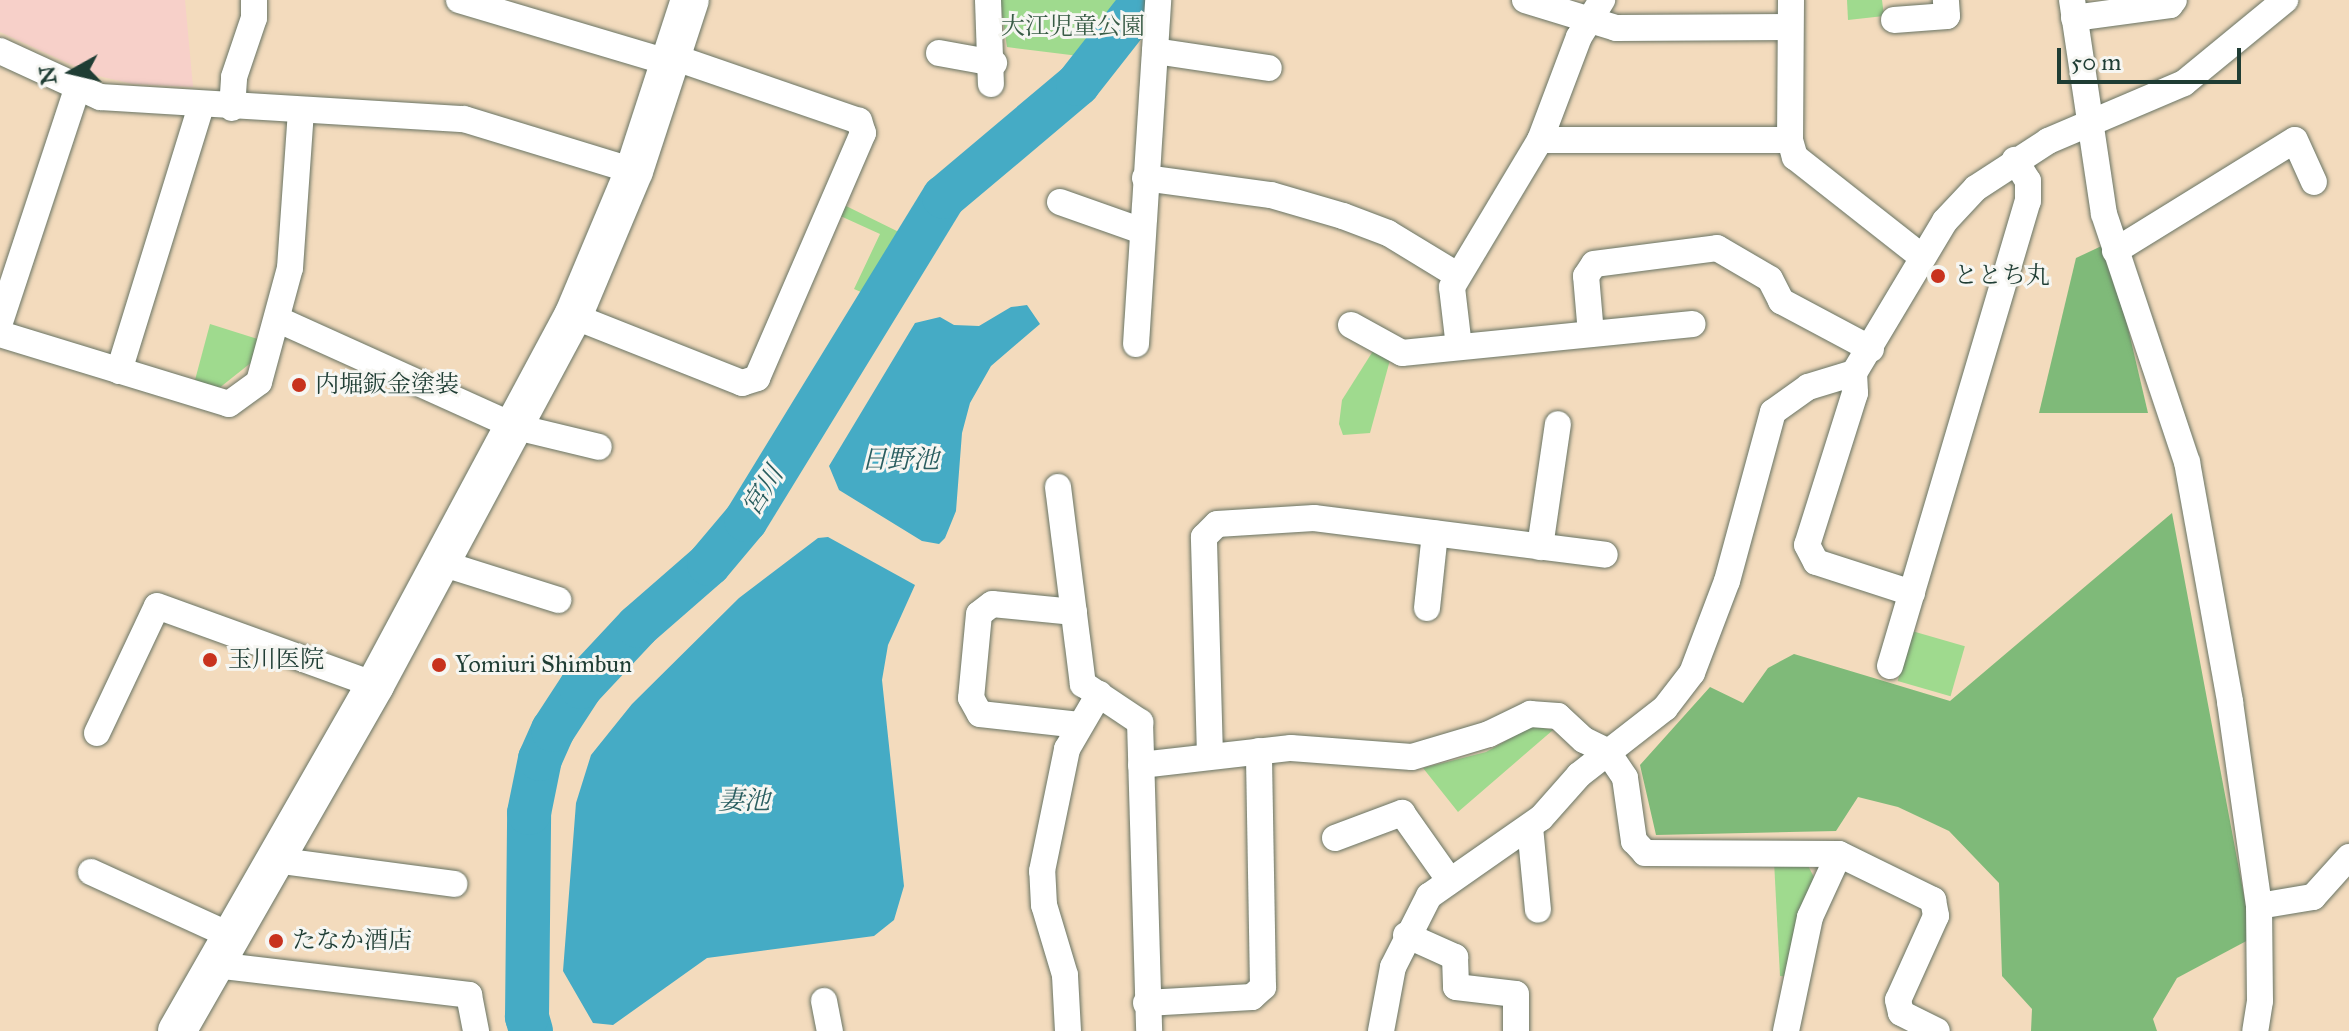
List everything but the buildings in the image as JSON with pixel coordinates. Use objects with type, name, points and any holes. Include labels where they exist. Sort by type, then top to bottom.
[{"type":"street","points":[[232,108],[234,77],[254,18],[254,0]]},
{"type":"street","points":[[459,0],[672,60],[859,121],[863,133],[757,378],[742,383],[573,316]]},
{"type":"street","points":[[177,1031],[375,685],[573,316],[634,171],[690,0]]},
{"type":"street","points":[[939,53],[992,73],[988,0]]},
{"type":"street","points":[[1136,344],[1158,0]]},
{"type":"street","points":[[1525,0],[1596,10],[1616,28],[1790,27]]},
{"type":"street","points":[[1791,0],[1790,140],[1795,157],[1922,257]]},
{"type":"street","points":[[1894,20],[1947,16],[1946,0]]},
{"type":"street","points":[[2174,0],[2170,5],[2073,9],[2088,123],[2115,251],[2187,462],[2230,702],[2259,906],[2260,1001],[2255,1031]]},
{"type":"street","points":[[1381,1031],[1393,967],[1406,935],[1429,896],[1530,827],[1607,751],[1665,708],[1692,673],[1727,581],[1773,412],[1808,387],[1854,373],[1871,349],[1922,257],[1976,188],[2015,160],[2088,123],[2184,83],[2285,0]]},
{"type":"street","points":[[1459,347],[1452,287],[1540,140],[1596,10]]},
{"type":"street","points":[[0,51],[78,86],[126,101],[464,119],[634,171]]},
{"type":"street","points":[[1155,51],[1269,68]]},
{"type":"street","points":[[0,322],[78,86]]},
{"type":"street","points":[[119,371],[201,106]]},
{"type":"street","points":[[0,334],[229,404],[259,382],[279,320],[290,268],[301,110]]},
{"type":"street","points":[[1540,140],[1790,140]]},
{"type":"street","points":[[2115,251],[2295,140],[2314,182]]},
{"type":"street","points":[[1890,666],[2028,201],[2028,181],[2015,160]]},
{"type":"street","points":[[1145,178],[1271,195],[1343,216],[1388,233],[1457,275]]},
{"type":"street","points":[[1060,202],[1142,231]]},
{"type":"street","points":[[1591,334],[1586,276],[1594,264],[1717,248],[1770,279],[1781,301],[1871,349]]},
{"type":"street","points":[[279,320],[516,427],[599,447]]},
{"type":"street","points":[[1351,325],[1402,353],[1693,324]]},
{"type":"street","points":[[1854,373],[1855,393],[1807,545],[1816,562],[1912,593]]},
{"type":"street","points":[[1540,547],[1558,424]]},
{"type":"street","points":[[1058,487],[1083,684],[1140,722],[1149,1031]]},
{"type":"street","points":[[1210,756],[1204,537],[1217,524],[1314,518],[1605,555]]},
{"type":"street","points":[[1427,608],[1435,533]]},
{"type":"street","points":[[441,563],[558,600]]},
{"type":"street","points":[[1074,612],[992,604],[979,614],[971,698],[980,714],[1079,725]]},
{"type":"street","points":[[97,733],[157,606],[375,685]]},
{"type":"street","points":[[1068,1031],[1065,975],[1044,905],[1042,871],[1057,787],[1079,725],[1099,694]]},
{"type":"street","points":[[1141,765],[1259,751],[1412,757],[1489,734],[1530,714],[1558,716],[1584,740],[1607,751],[1625,778],[1634,841],[1645,853],[1839,854],[1933,900],[1936,916],[1898,1000],[1901,1013],[1937,1031]]},
{"type":"street","points":[[1146,1003],[1252,997],[1263,987],[1259,751]]},
{"type":"street","points":[[1335,838],[1402,813],[1450,881]]},
{"type":"street","points":[[1530,827],[1538,910]]},
{"type":"street","points":[[1786,1031],[1810,917],[1839,854]]},
{"type":"street","points":[[2259,906],[2313,897],[2349,857]]},
{"type":"street","points":[[275,860],[454,884]]},
{"type":"street","points":[[91,872],[228,946],[469,995],[476,1031]]},
{"type":"street","points":[[1406,935],[1455,957],[1456,987],[1516,994],[1516,1031]]},
{"type":"street","points":[[824,1001],[830,1031]]},
{"type":"shaded area","points":[[0,0],[185,0],[193,87],[133,84],[94,75],[0,32]]},
{"type":"green space","name":"大江児童公園","points":[[1000,0],[1136,0],[1087,57],[1007,47]]},
{"type":"green space","points":[[1847,0],[1882,0],[1884,16],[1848,20]]},
{"type":"green space","points":[[840,203],[909,237],[877,299],[854,289],[880,234],[836,214]]},
{"type":"green space","points":[[2108,243],[2148,413],[2039,413],[2076,258]]},
{"type":"green space","points":[[210,324],[261,340],[257,358],[218,389],[195,380]]},
{"type":"green space","points":[[1373,351],[1390,360],[1370,433],[1343,435],[1339,424],[1342,400]]},
{"type":"green space","points":[[2172,513],[2252,938],[2177,978],[2153,1019],[2157,1031],[2031,1031],[2032,1009],[2002,976],[1999,883],[1949,831],[1898,807],[1858,797],[1836,831],[1656,835],[1640,765],[1710,687],[1743,703],[1768,668],[1794,654],[1950,701]]},
{"type":"green space","points":[[1912,631],[1965,646],[1951,696],[1898,681]]},
{"type":"green space","points":[[1533,726],[1553,730],[1458,812],[1423,768],[1486,752]]},
{"type":"green space","points":[[1774,861],[1806,862],[1814,877],[1790,977],[1780,976]]},
{"type":"water","name":"日野池","points":[[1027,305],[1040,324],[991,366],[970,403],[962,433],[956,511],[945,538],[939,544],[922,541],[839,490],[829,466],[915,323],[940,317],[954,325],[979,326],[1011,307]]},
{"type":"water","name":"妻池","points":[[828,537],[915,585],[888,645],[882,680],[904,886],[894,920],[874,936],[707,958],[613,1025],[593,1023],[563,971],[576,803],[591,755],[632,704],[739,598],[818,538]]},
{"type":"waterway","name":"宮川","points":[[531,1031],[527,1017],[529,813],[540,759],[553,730],[581,687],[638,626],[709,564],[746,520],[944,197],[1078,84],[1143,1]]},
{"type":"place","name":"ととち丸","points":[[1938,276]]},
{"type":"place","name":"内堀鈑金塗装","points":[[299,385]]},
{"type":"place","name":"玉川医院","points":[[210,660]]},
{"type":"place","name":"Yomiuri Shimbun","points":[[439,665]]},
{"type":"place","name":"たなか酒店","points":[[276,941]]}]
